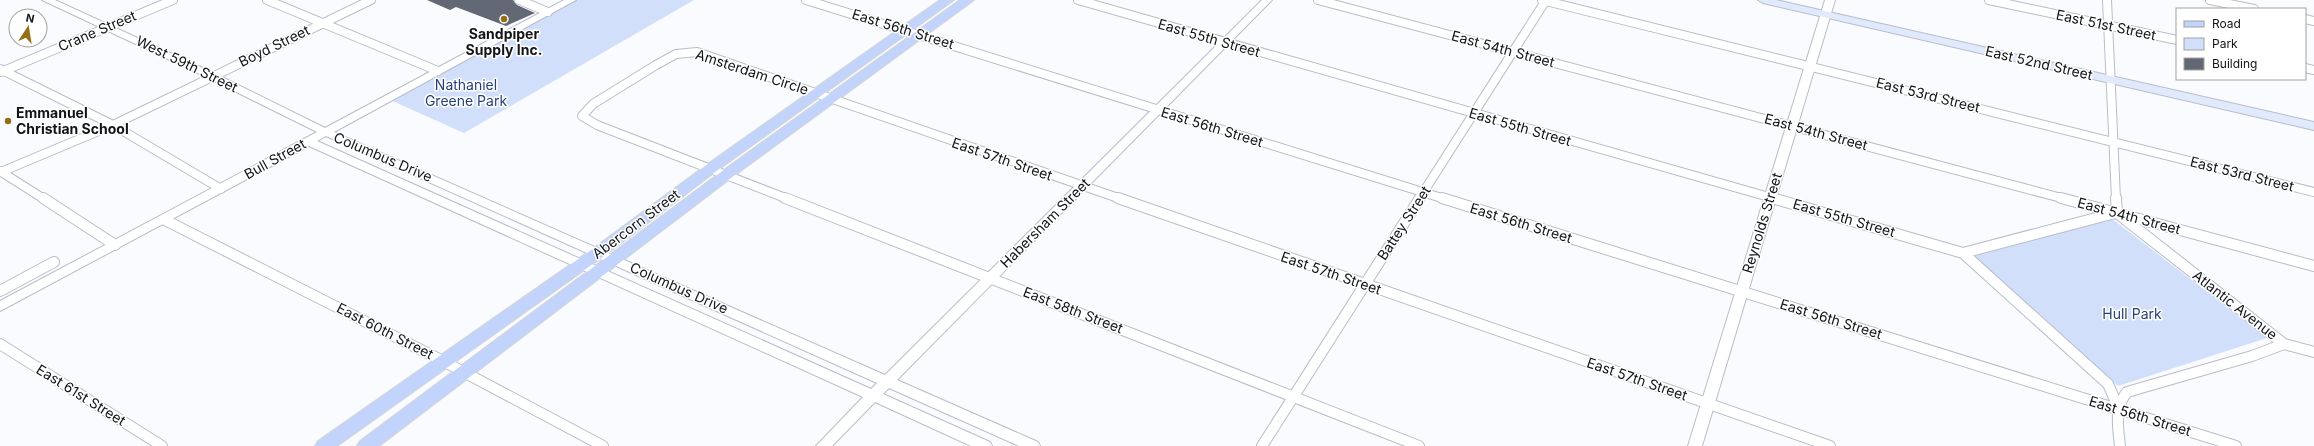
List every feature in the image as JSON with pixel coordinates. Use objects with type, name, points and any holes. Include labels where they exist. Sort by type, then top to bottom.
[{"type":"main road","name":"Abercorn Street","points":[[366,446],[600,272],[726,175],[831,99],[914,32],[948,0]]},
{"type":"main road","name":"Abercorn Street","points":[[324,446],[581,265],[710,169],[817,94],[914,32],[968,0]]},
{"type":"main road","name":"East 52nd Street","points":[[1763,0],[2314,126]]},
{"type":"street","name":"West 59th Street","points":[[47,0],[212,76],[324,132]]},
{"type":"street","name":"Crane Street","points":[[1,71],[173,0]]},
{"type":"street","points":[[267,0],[438,71]]},
{"type":"street","name":"Boyd Street","points":[[1,172],[113,125],[371,0]]},
{"type":"street","points":[[520,0],[548,12]]},
{"type":"street","name":"Bull Street","points":[[0,307],[115,245],[165,220],[324,132],[571,0]]},
{"type":"street","name":"East 56th Street","points":[[806,0],[914,32],[1157,110],[2236,446]]},
{"type":"street","name":"East 55th Street","points":[[1078,0],[1224,43],[1963,253]]},
{"type":"street","name":"Habersham Street","points":[[823,446],[872,395],[1267,0]]},
{"type":"street","name":"East 54th Street","points":[[1318,0],[1792,125],[2314,266]]},
{"type":"street","name":"Battey Street","points":[[1262,446],[1474,114],[1544,0]]},
{"type":"street","name":"East 53rd Street","points":[[1544,0],[2314,192]]},
{"type":"street","name":"Reynolds Street","points":[[1695,446],[1830,0]]},
{"type":"street","name":"East 51st Street","points":[[1988,0],[2176,40]]},
{"type":"street","points":[[1963,253],[2117,213],[2112,142],[2107,0]]},
{"type":"street","points":[[2210,0],[2249,8]]},
{"type":"street","name":"Amsterdam Circle","points":[[726,175],[597,125],[582,116],[593,104],[656,65],[676,54],[689,52],[698,52],[831,99]]},
{"type":"street","points":[[1,71],[113,125],[221,189]]},
{"type":"street","name":"East 57th Street","points":[[831,99],[1830,446]]},
{"type":"street","name":"Columbus Drive","points":[[324,132],[599,252],[1033,446]]},
{"type":"street","name":"Columbus Drive","points":[[308,142],[985,446]]},
{"type":"street","points":[[1,172],[115,245]]},
{"type":"street","name":"East 58th Street","points":[[726,175],[1420,446]]},
{"type":"street","name":"Atlantic Avenue","points":[[2117,213],[2284,344]]},
{"type":"street","name":"East 60th Street","points":[[165,220],[443,361],[463,373],[603,446]]},
{"type":"street","name":"Atlantic Avenue","points":[[1963,253],[2098,374],[2108,384],[2119,409]]},
{"type":"street","points":[[0,291],[54,262]]},
{"type":"street","name":"East 61st Street","points":[[0,344],[162,446]]},
{"type":"street","points":[[2284,344],[2314,352]]},
{"type":"street","name":"Atlantic Avenue","points":[[2120,446],[2119,409],[2121,398],[2127,392],[2252,356],[2284,344]]},
{"type":"green space","name":"Nathaniel Greene Park","points":[[571,0],[694,0],[464,133],[388,99]]},
{"type":"green space","name":"Hull Park","points":[[2111,218],[2267,338],[2118,386],[1971,257]]},
{"type":"building","name":"Sandpiper Supply Inc.","points":[[427,0],[513,0],[517,5],[535,13],[506,26],[456,7],[450,10]]},
{"type":"place","name":"Sandpiper Supply Inc.","points":[[504,19]]},
{"type":"place","name":"Emmanuel Christian School","points":[[8,121]]}]
